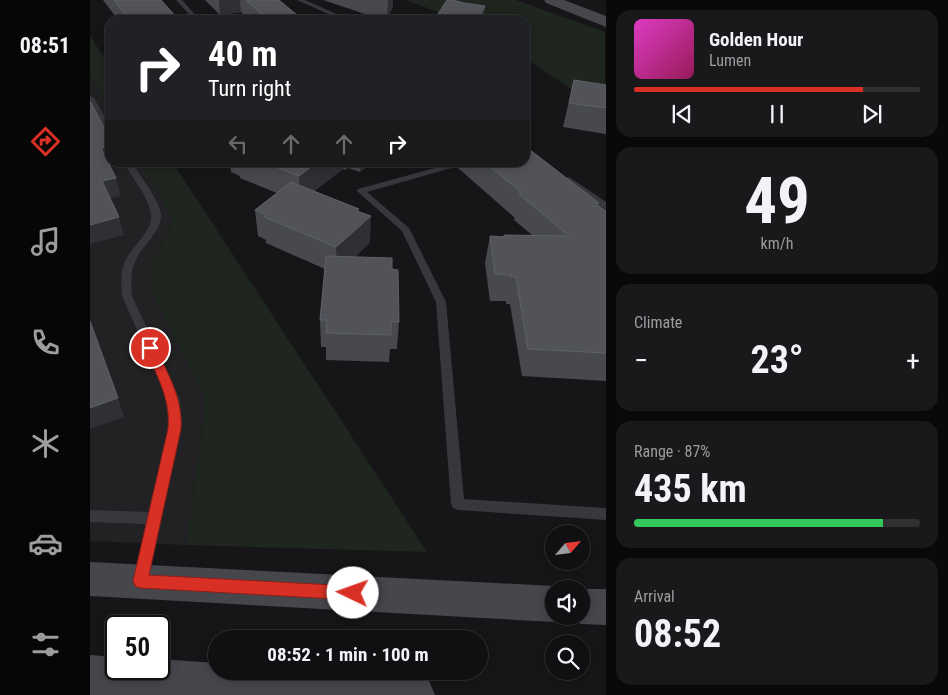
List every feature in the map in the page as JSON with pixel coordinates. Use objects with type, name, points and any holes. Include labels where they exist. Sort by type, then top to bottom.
[{"type":"main road","points":[[551,0],[604,21]]},
{"type":"main road","points":[[90,578],[545,604]]},
{"type":"main road","points":[[590,606],[606,607]]},
{"type":"main road","points":[[90,675],[416,695]]},
{"type":"lane","points":[[179,0],[192,15]]},
{"type":"lane","points":[[300,0],[336,15]]},
{"type":"lane","points":[[90,98],[105,124]]},
{"type":"lane","points":[[130,167],[156,213],[154,224],[130,258],[125,271],[124,282],[127,296],[174,400],[176,415],[140,581]]},
{"type":"lane","points":[[450,167],[361,191],[406,230],[441,302],[458,504],[606,514]]},
{"type":"lane","points":[[565,177],[606,207]]},
{"type":"lane","points":[[90,516],[154,518]]},
{"type":"shaded area","points":[[405,0],[516,0],[605,32],[605,99],[586,99],[530,61],[530,15],[447,15]]},
{"type":"shaded area","points":[[90,36],[105,58],[105,102],[90,76]]},
{"type":"shaded area","points":[[90,76],[105,102],[105,167],[142,167],[174,220],[152,264],[154,295],[206,398],[186,545],[90,541]]},
{"type":"shaded area","points":[[142,167],[176,167],[427,552],[186,545],[206,398],[154,295],[150,276],[152,264],[174,220]]},
{"type":"building","points":[[114,0],[161,0],[174,15],[125,15]]},
{"type":"building","points":[[246,0],[279,0],[297,15],[262,15]]},
{"type":"building","points":[[447,0],[485,6],[480,15],[437,15]]},
{"type":"building","points":[[574,80],[606,85],[606,108],[569,103]]},
{"type":"building","points":[[90,101],[105,130],[105,147],[101,148],[105,156],[105,167],[110,167],[116,178],[102,181],[119,217],[90,225]]},
{"type":"building","points":[[530,150],[599,203],[596,204],[606,211],[606,353],[528,349],[516,277],[495,274],[490,236],[569,236],[519,194],[522,193],[490,167],[530,167]]},
{"type":"building","points":[[276,167],[311,167],[299,176]]},
{"type":"building","points":[[291,182],[359,209],[357,211],[371,216],[336,247],[264,217],[266,215],[255,210]]},
{"type":"building","points":[[326,256],[392,258],[392,269],[398,270],[399,322],[391,322],[391,335],[326,333],[327,320],[320,320]]},
{"type":"building","points":[[90,321],[118,398],[90,408]]},
{"type":"route","points":[[150,348],[174,400],[176,415],[140,581],[353,593]]}]
